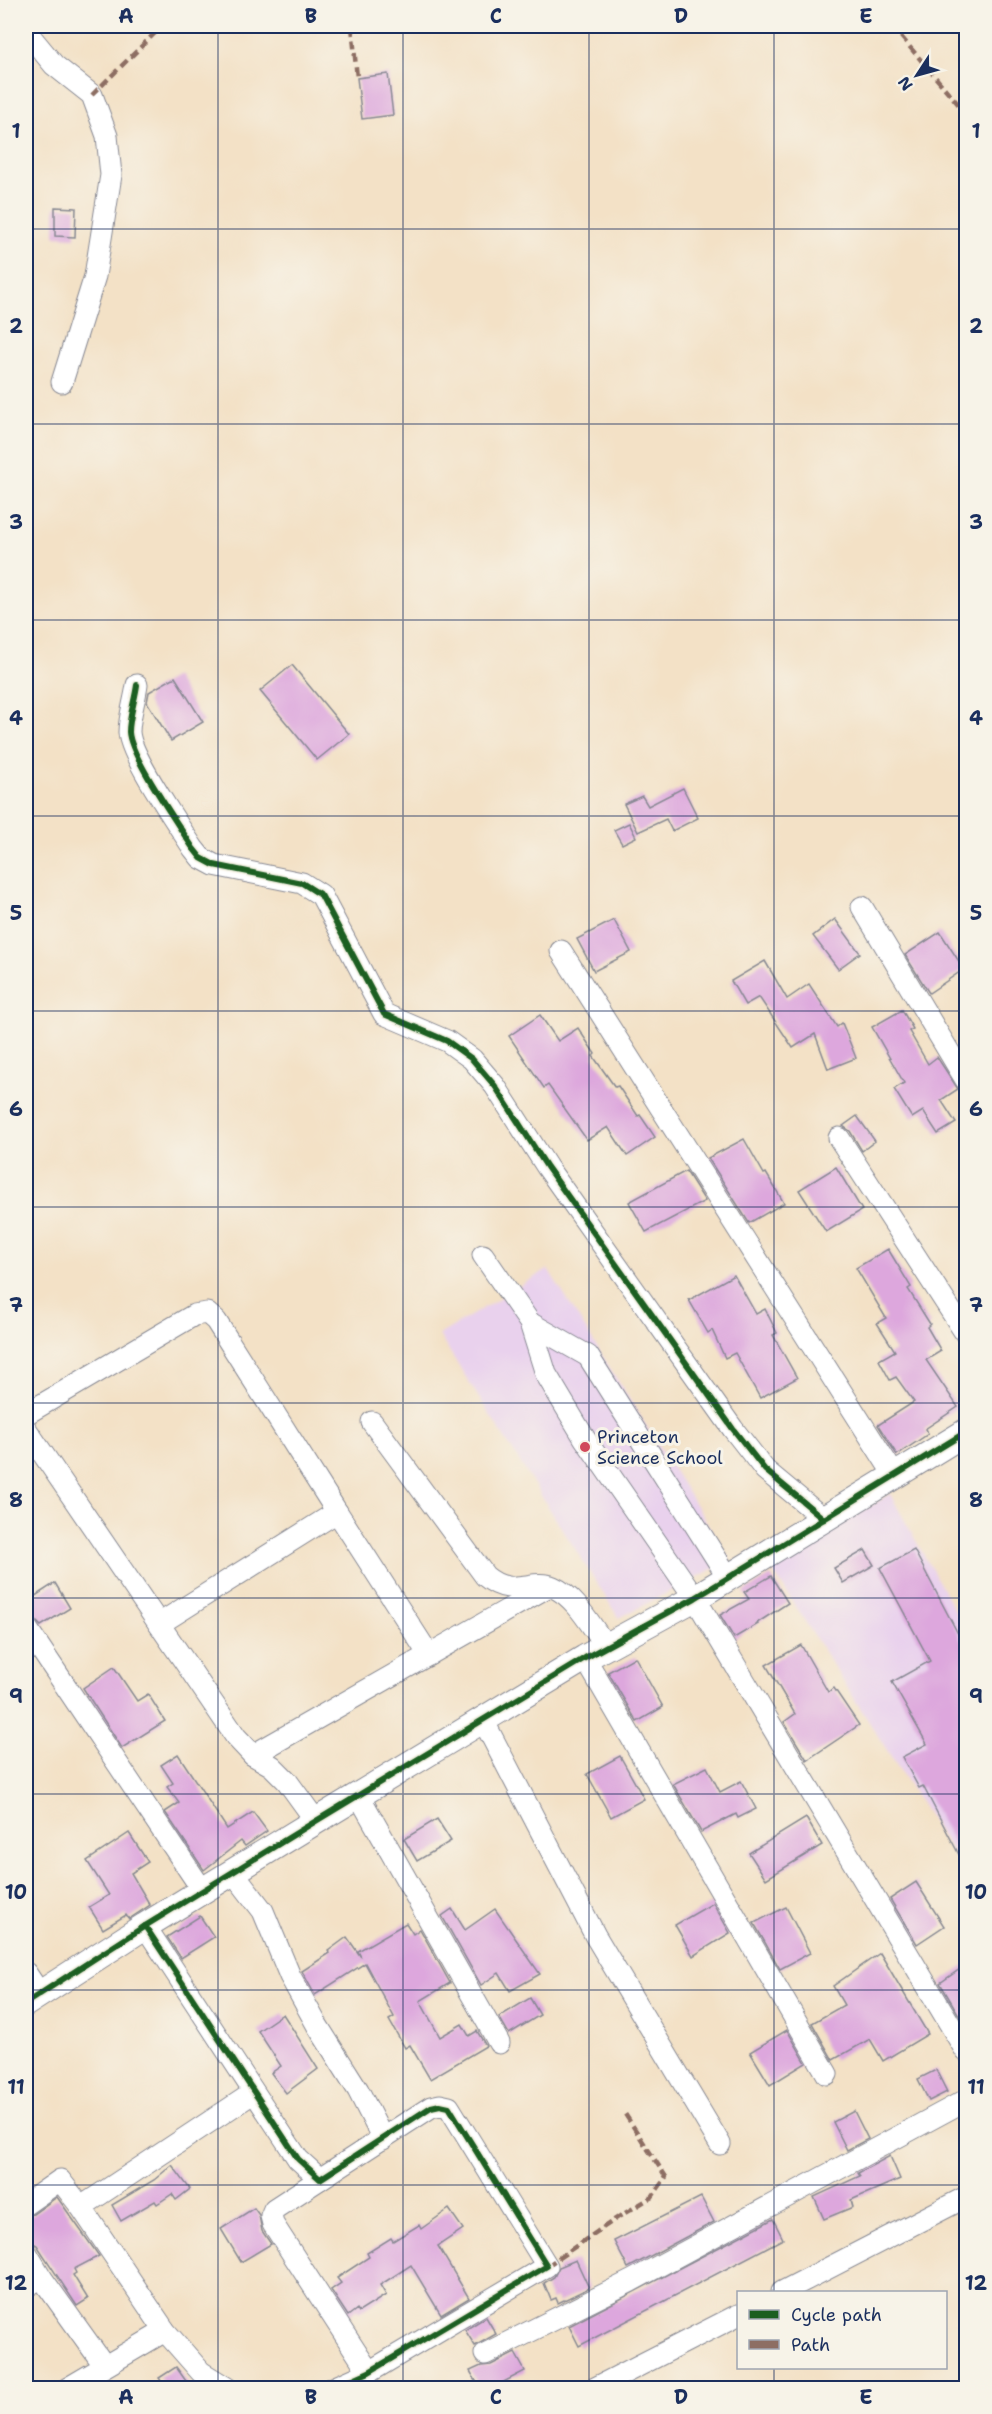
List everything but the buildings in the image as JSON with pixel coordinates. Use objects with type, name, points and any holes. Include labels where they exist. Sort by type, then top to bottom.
[{"type":"street","points":[[26,32],[54,65],[92,95],[107,136],[111,175],[95,276],[62,382]]},
{"type":"street","points":[[137,686],[129,731],[131,743],[139,760],[201,858],[214,865],[302,883],[321,895],[384,1014],[447,1041],[472,1059],[495,1086],[548,1167],[733,1429],[765,1470],[824,1519]]},
{"type":"street","points":[[862,907],[966,1080]]},
{"type":"street","points":[[561,951],[895,1476]]},
{"type":"street","points":[[839,1138],[966,1334]]},
{"type":"street","points":[[483,1255],[530,1323],[546,1374],[579,1430],[695,1598],[966,2051]]},
{"type":"street","points":[[26,1414],[194,1315],[207,1313],[216,1321],[429,1655]]},
{"type":"street","points":[[530,1323],[588,1356],[728,1577]]},
{"type":"street","points":[[372,1422],[485,1576],[495,1584],[511,1588],[550,1586],[568,1595],[595,1652],[827,2074]]},
{"type":"street","points":[[26,1429],[236,1737],[253,1755],[272,1766],[287,1781],[316,1821]]},
{"type":"street","points":[[26,1973],[33,1999],[145,1926],[316,1821],[595,1652],[695,1598],[966,1432]]},
{"type":"street","points":[[159,1624],[337,1512]]},
{"type":"street","points":[[253,1755],[550,1586]]},
{"type":"street","points":[[26,1627],[203,1891]]},
{"type":"street","points":[[483,1720],[596,1937],[720,2144]]},
{"type":"street","points":[[359,1796],[499,2043]]},
{"type":"street","points":[[233,1872],[262,1911],[290,1976],[358,2090],[383,2139]]},
{"type":"street","points":[[145,1926],[298,2159],[320,2179]]},
{"type":"street","points":[[81,2207],[254,2092]]},
{"type":"street","points":[[485,2354],[631,2281],[966,2100]]},
{"type":"street","points":[[333,2388],[369,2372],[547,2266],[449,2107],[440,2105],[430,2107],[274,2210],[271,2216],[273,2224],[369,2372]]},
{"type":"street","points":[[26,2204],[60,2180],[81,2207],[165,2331],[201,2372],[227,2388]]},
{"type":"street","points":[[784,2291],[966,2197]]},
{"type":"street","points":[[26,2252],[33,2282],[104,2365]]},
{"type":"street","points":[[595,2388],[737,2316]]},
{"type":"street","points":[[68,2388],[165,2331]]},
{"type":"shaded area","name":"Princeton Science School","points":[[548,1269],[730,1560],[619,1618],[439,1335]]},
{"type":"shaded area","points":[[890,1494],[966,1631],[966,1874],[771,1568]]},
{"type":"marked path","points":[[92,95],[162,26]]},
{"type":"marked path","points":[[352,26],[357,78]]},
{"type":"marked path","points":[[892,26],[959,105],[966,102]]},
{"type":"marked path","points":[[547,2266],[652,2197],[666,2177],[625,2114]]},
{"type":"cycle path","points":[[137,685],[129,726],[131,743],[156,790],[201,858],[214,865],[302,883],[321,895],[384,1014],[447,1041],[472,1059],[495,1086],[547,1167],[733,1429],[765,1470],[824,1519]]},
{"type":"cycle path","points":[[26,2003],[145,1926],[316,1821],[585,1658],[695,1598],[966,1432]]},
{"type":"cycle path","points":[[145,1926],[298,2159],[320,2179],[431,2107],[440,2105],[449,2107],[547,2266],[369,2372],[333,2388]]},
{"type":"place","name":"Princeton Science School","points":[[585,1447]]}]
